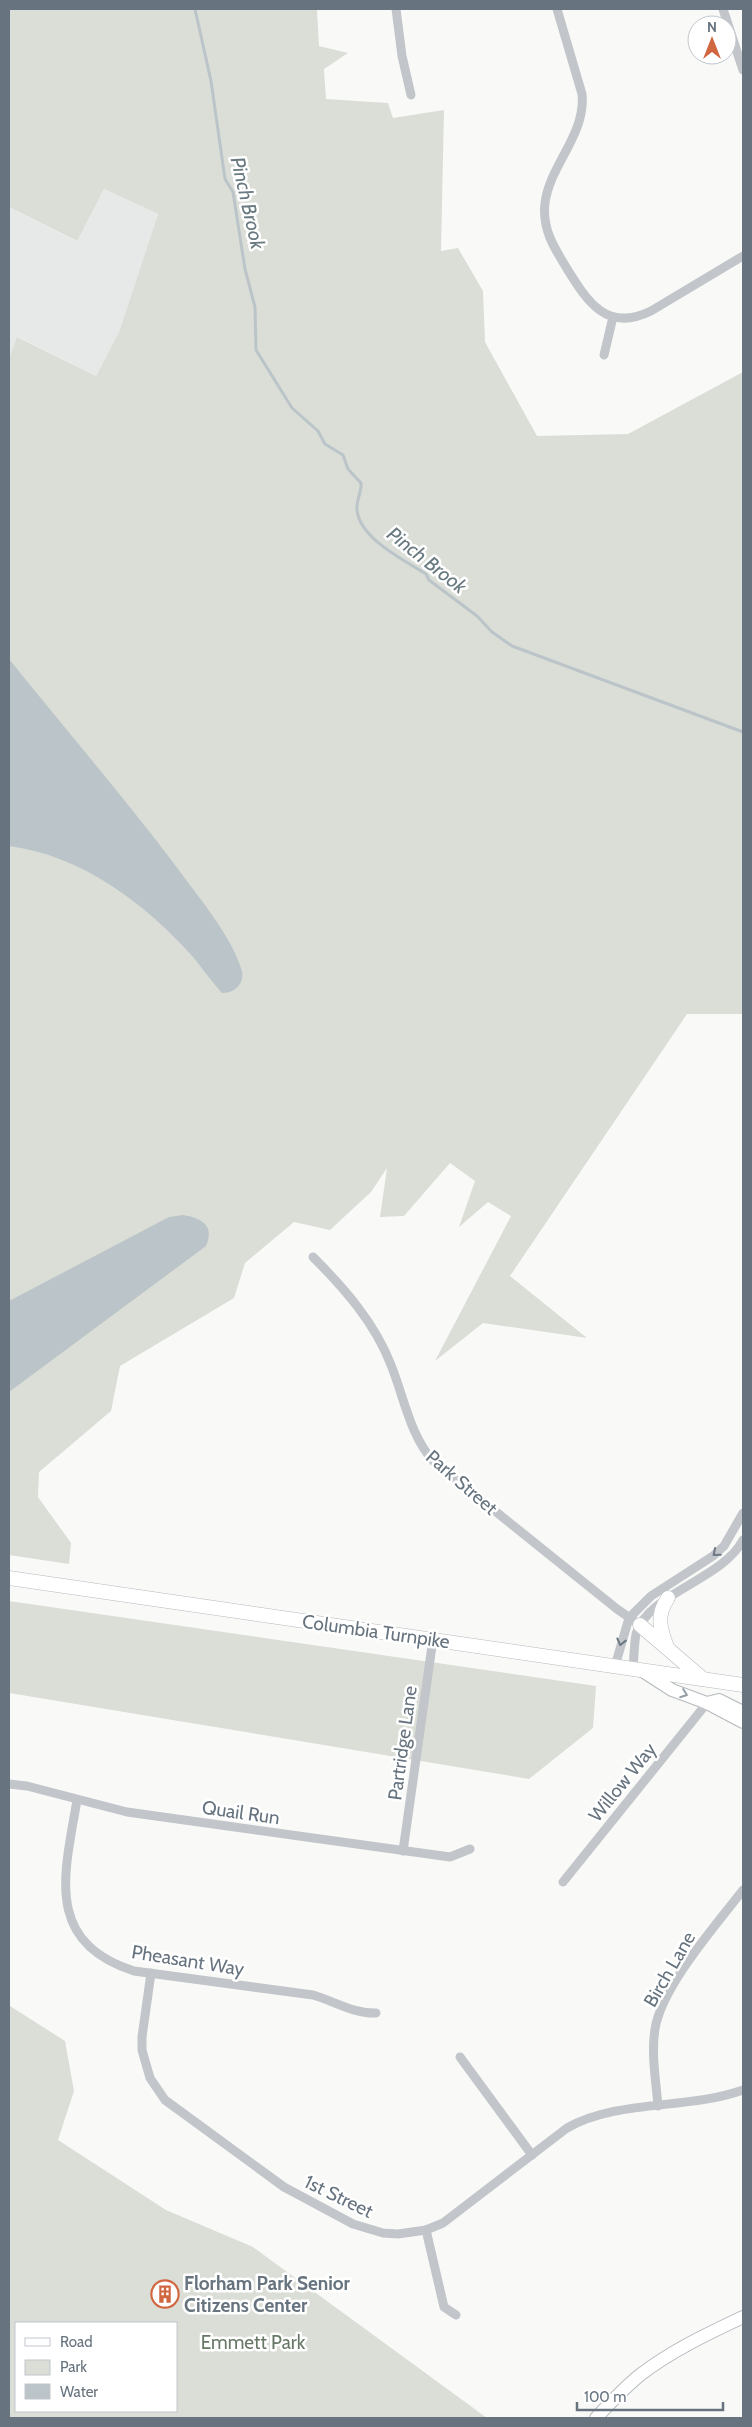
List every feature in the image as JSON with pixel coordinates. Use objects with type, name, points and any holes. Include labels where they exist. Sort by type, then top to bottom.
[{"type":"main road","name":"Columbia Turnpike","points":[[9,1578],[743,1685]]},
{"type":"main road","points":[[668,1598],[659,1615],[661,1632],[668,1650]]},
{"type":"main road","points":[[635,1622],[704,1679]]},
{"type":"main road","points":[[637,1670],[672,1690],[707,1703],[743,1722]]},
{"type":"main road","points":[[707,1703],[719,1700],[743,1712]]},
{"type":"main road","points":[[596,2418],[620,2392],[657,2362],[743,2317]]},
{"type":"street","points":[[396,9],[402,56],[411,95]]},
{"type":"street","points":[[557,9],[582,94],[583,105],[579,125],[547,190],[545,212],[548,234],[585,298],[602,312],[613,317],[635,318],[645,314],[743,256]]},
{"type":"street","points":[[723,9],[743,70]]},
{"type":"street","points":[[604,355],[613,317]]},
{"type":"street","name":"Park Street","points":[[312,1257],[352,1299],[381,1343],[391,1364],[419,1443],[429,1458],[635,1622]]},
{"type":"street","points":[[615,1666],[635,1622],[651,1596],[718,1551],[729,1538],[743,1513]]},
{"type":"street","points":[[635,1622],[724,1562],[743,1540]]},
{"type":"street","points":[[635,1622],[637,1670]]},
{"type":"street","name":"Partridge Lane","points":[[403,1851],[433,1639]]},
{"type":"street","name":"Willow Way","points":[[563,1882],[707,1703]]},
{"type":"street","name":"Quail Run","points":[[9,1784],[27,1786],[127,1812],[403,1851],[450,1857],[470,1849]]},
{"type":"street","name":"Pheasant Way","points":[[77,1800],[64,1878],[64,1894],[71,1919],[82,1936],[98,1952],[124,1968],[313,1996],[330,2000],[361,2014],[376,2014]]},
{"type":"street","name":"Birch Lane","points":[[658,2106],[654,2043],[660,2013],[688,1962],[743,1890]]},
{"type":"street","name":"1st Street","points":[[151,1973],[142,2037],[142,2050],[150,2078],[156,2089],[171,2106],[284,2187],[353,2224],[383,2233],[398,2234],[426,2230],[447,2220],[579,2121],[604,2114],[707,2101],[743,2090]]},
{"type":"street","points":[[460,2057],[532,2155]]},
{"type":"street","points":[[426,2230],[444,2308],[456,2315]]},
{"type":"shaded area","points":[[104,189],[158,214],[119,332],[96,376],[18,337],[9,359],[9,207],[76,241]]},
{"type":"green space","points":[[9,9],[317,9],[319,46],[348,53],[324,69],[326,99],[388,103],[393,118],[444,110],[441,251],[458,248],[483,291],[485,342],[537,436],[628,434],[743,372],[743,1014],[687,1014],[510,1276],[587,1338],[483,1323],[435,1361],[511,1216],[488,1202],[459,1227],[475,1181],[450,1163],[404,1216],[380,1217],[387,1168],[371,1192],[330,1230],[294,1222],[245,1263],[234,1298],[120,1366],[111,1411],[39,1472],[38,1497],[71,1543],[69,1564],[9,1555],[9,359],[17,337],[96,376],[119,332],[158,214],[104,189],[77,241],[9,207]]},
{"type":"green space","points":[[9,1601],[596,1686],[593,1728],[529,1779],[9,1693]]},
{"type":"green space","name":"Emmett Park","points":[[9,1995],[10,2006],[65,2041],[74,2091],[58,2140],[166,2210],[253,2247],[487,2418],[9,2418]]},
{"type":"water","points":[[9,659],[137,816],[222,929],[241,968],[241,982],[235,989],[222,993],[175,937],[133,901],[110,885],[62,860],[36,851],[9,846]]},
{"type":"water","points":[[183,1215],[195,1218],[205,1224],[209,1233],[206,1246],[9,1392],[9,1301],[169,1217]]},
{"type":"waterway","name":"Pinch Brook","points":[[195,9],[211,81],[225,179],[233,192],[245,269],[255,307],[256,350],[292,408],[318,431],[325,444],[343,455],[348,469],[361,483],[357,510],[360,521],[366,530],[384,548],[426,574],[429,580],[477,616],[492,632],[512,646],[743,732]]},
{"type":"place","name":"Florham Park Senior Citizens Center","points":[[165,2294]]}]
